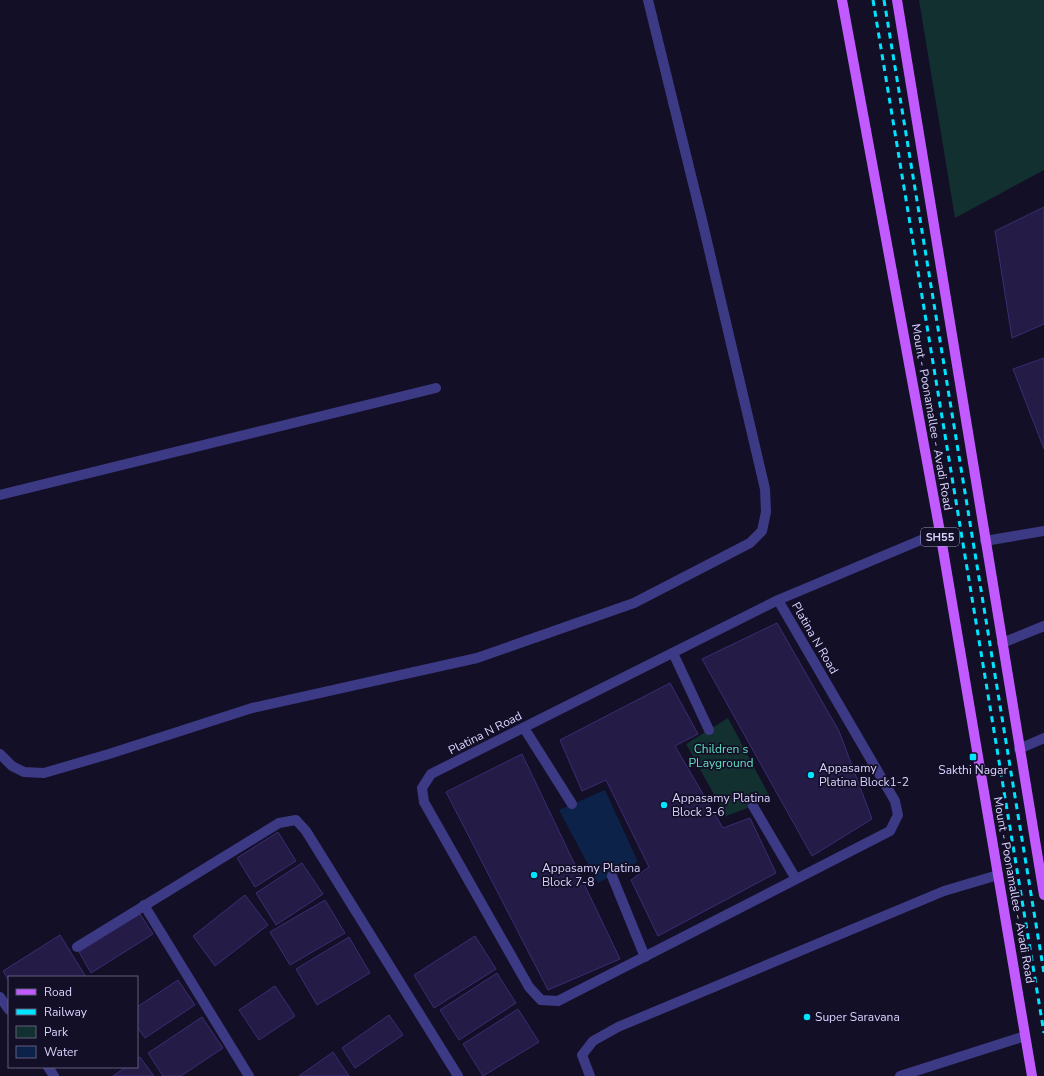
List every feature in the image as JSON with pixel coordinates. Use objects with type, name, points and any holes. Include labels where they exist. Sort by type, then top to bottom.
[{"type":"main road","name":"Mount - Poonamallee - Avadi Road","points":[[842,0],[940,532],[1032,1076]]},
{"type":"main road","points":[[897,0],[1044,895]]},
{"type":"street","points":[[0,754],[12,766],[24,772],[44,773],[109,754],[252,708],[477,658],[634,603],[750,543],[762,531],[766,512],[765,489],[702,220],[648,0]]},
{"type":"street","points":[[0,495],[436,388]]},
{"type":"street","points":[[985,541],[1044,531]]},
{"type":"street","points":[[778,600],[940,532]]},
{"type":"street","name":"Platina N Road","points":[[778,600],[895,802],[898,815],[890,831],[558,1001],[541,1000],[529,987],[424,802],[422,788],[432,774],[673,653],[778,600]]},
{"type":"street","points":[[1002,643],[1044,626]]},
{"type":"street","points":[[673,653],[709,730]]},
{"type":"street","points":[[524,728],[572,804]]},
{"type":"street","points":[[1019,749],[1044,738]]},
{"type":"street","points":[[753,806],[796,879]]},
{"type":"street","points":[[77,947],[280,823],[296,820],[306,831],[458,1076]]},
{"type":"street","points":[[590,1076],[582,1055],[593,1041],[618,1027],[944,891],[998,875]]},
{"type":"street","points":[[612,876],[645,957]]},
{"type":"street","points":[[144,905],[249,1076]]},
{"type":"street","points":[[0,997],[8,1009]]},
{"type":"street","points":[[900,1076],[1025,1036]]},
{"type":"green space","points":[[919,0],[1044,0],[1044,170],[955,218]]},
{"type":"green space","name":"Children s PLayground","points":[[728,718],[771,799],[726,816],[686,744]]},
{"type":"water","points":[[605,790],[638,862],[598,883],[559,810]]},
{"type":"building","points":[[1044,207],[1044,324],[1012,338],[995,231]]},
{"type":"building","points":[[1044,358],[1044,449],[1013,369]]},
{"type":"building","name":"Appasamy Platina Block1-2","points":[[777,623],[839,731],[872,819],[812,856],[702,659]]},
{"type":"building","name":"Appasamy Platina Block 3-6","points":[[670,683],[698,734],[675,746],[723,828],[750,818],[776,873],[658,936],[631,880],[649,867],[606,780],[582,791],[560,740]]},
{"type":"building","name":"Appasamy Platina Block 7-8","points":[[522,754],[620,959],[548,990],[446,792]]},
{"type":"building","points":[[278,832],[296,861],[255,887],[237,858]]},
{"type":"building","points":[[302,863],[323,894],[276,925],[256,893]]},
{"type":"building","points":[[245,895],[268,925],[215,966],[193,936]]},
{"type":"building","points":[[325,900],[345,933],[290,965],[270,932]]},
{"type":"building","points":[[140,914],[153,934],[91,973],[79,952]]},
{"type":"building","points":[[60,935],[85,976],[8,976],[8,979],[3,971]]},
{"type":"building","points":[[475,936],[496,969],[434,1008],[414,975]]},
{"type":"building","points":[[349,937],[370,973],[317,1005],[296,969]]},
{"type":"building","points":[[497,973],[516,1003],[459,1040],[440,1010]]},
{"type":"building","points":[[178,980],[195,1005],[145,1038],[138,1028],[138,1006]]},
{"type":"building","points":[[275,986],[295,1016],[259,1040],[239,1010]]},
{"type":"building","points":[[518,1009],[539,1042],[483,1076],[463,1044]]},
{"type":"building","points":[[389,1015],[403,1035],[355,1068],[342,1048]]},
{"type":"building","points":[[202,1017],[223,1048],[181,1076],[163,1076],[148,1053]]},
{"type":"building","points":[[333,1052],[349,1076],[299,1076]]},
{"type":"building","points":[[140,1057],[154,1076],[113,1076],[125,1068],[138,1068],[138,1058]]},
{"type":"railway","points":[[873,0],[1044,1033]]},
{"type":"railway","points":[[884,0],[1044,973]]},
{"type":"place","name":"Sakthi Nagar","points":[[973,757]]},
{"type":"place","name":"Appasamy Platina Block1-2","points":[[811,775]]},
{"type":"place","name":"Appasamy Platina Block 3-6","points":[[664,805]]},
{"type":"place","name":"Appasamy Platina Block 7-8","points":[[534,875]]},
{"type":"place","name":"Super Saravana","points":[[807,1017]]}]
